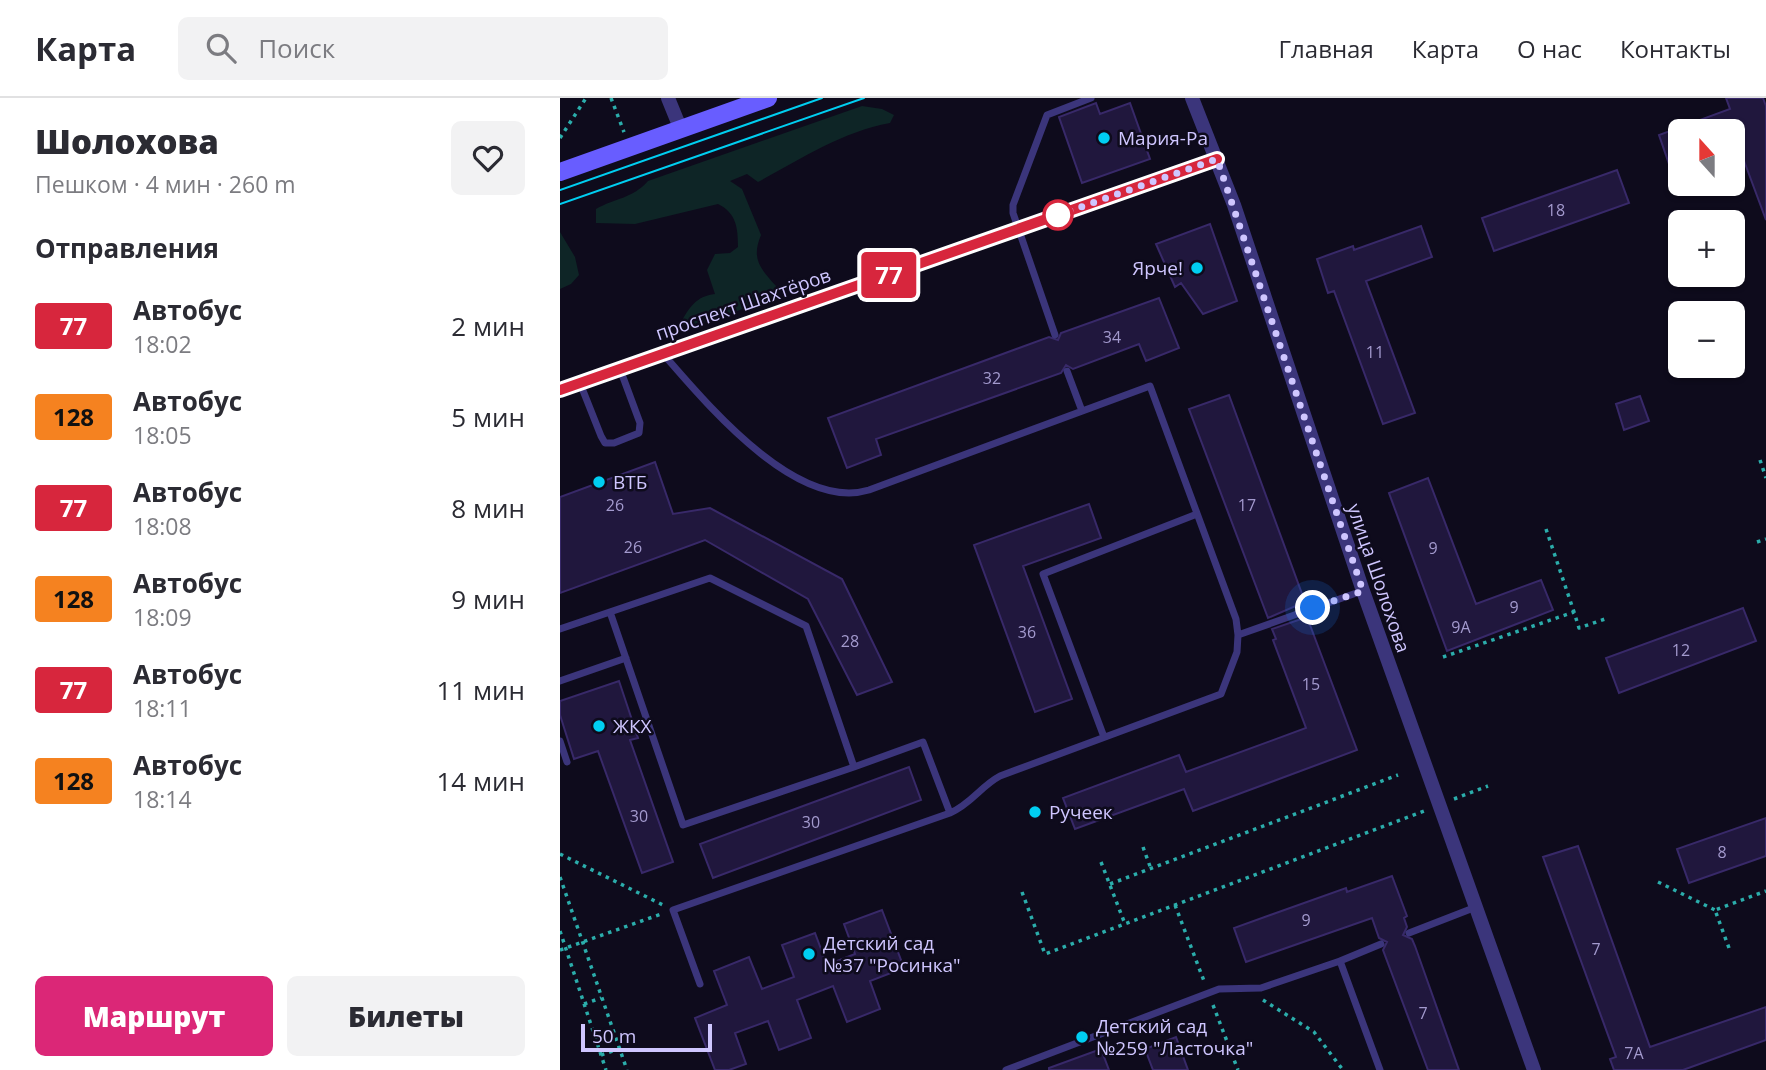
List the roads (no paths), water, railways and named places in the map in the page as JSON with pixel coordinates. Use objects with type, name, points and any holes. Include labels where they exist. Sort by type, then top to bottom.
[{"type":"main road","points":[[560,172],[768,98]]},
{"type":"street","points":[[668,98],[681,130]]},
{"type":"street","name":"улица Шолохова","points":[[1192,98],[1217,159],[1363,591],[1534,1070]]},
{"type":"street","name":"проспект Шахтёров","points":[[560,390],[1217,159]]},
{"type":"lane","points":[[1055,335],[1017,230],[1013,205],[1048,115],[1091,98]]},
{"type":"lane","points":[[664,354],[704,403],[738,435],[800,478],[836,493],[857,494],[869,490],[1150,386],[1236,619],[1238,635],[1237,652],[1221,694],[1000,776],[984,786],[967,804],[950,813],[673,910],[699,984]]},
{"type":"lane","points":[[580,383],[601,436],[605,443],[614,443],[639,433],[640,423],[620,369]]},
{"type":"lane","points":[[1067,371],[1082,411]]},
{"type":"lane","points":[[1104,737],[1043,574],[1198,514]]},
{"type":"lane","points":[[560,629],[710,578],[806,626],[853,767]]},
{"type":"lane","points":[[1238,635],[1363,591]]},
{"type":"lane","points":[[610,612],[683,825],[923,742],[950,813]]},
{"type":"lane","points":[[560,681],[626,658]]},
{"type":"lane","points":[[560,741],[567,762]]},
{"type":"lane","points":[[1409,933],[1476,906]]},
{"type":"lane","points":[[1006,1070],[1219,989],[1231,987],[1250,990],[1340,961],[1381,944]]},
{"type":"lane","points":[[1340,961],[1380,1070]]},
{"type":"tram line","points":[[560,190],[822,98]]},
{"type":"tram line","points":[[560,204],[864,98]]},
{"type":"place","name":"Мария-Ра","points":[[1104,138]]},
{"type":"place","name":"Ярче!","points":[[1197,268]]},
{"type":"place","name":"ВТБ","points":[[599,482]]},
{"type":"place","name":"ЖКХ","points":[[599,726]]},
{"type":"place","name":"Ручеек","points":[[1035,812]]},
{"type":"place","name":"Детский сад №37 \"Росинка\"","points":[[809,954]]},
{"type":"place","name":"Детский сад №259 \"Ласточка\"","points":[[1082,1037]]}]
